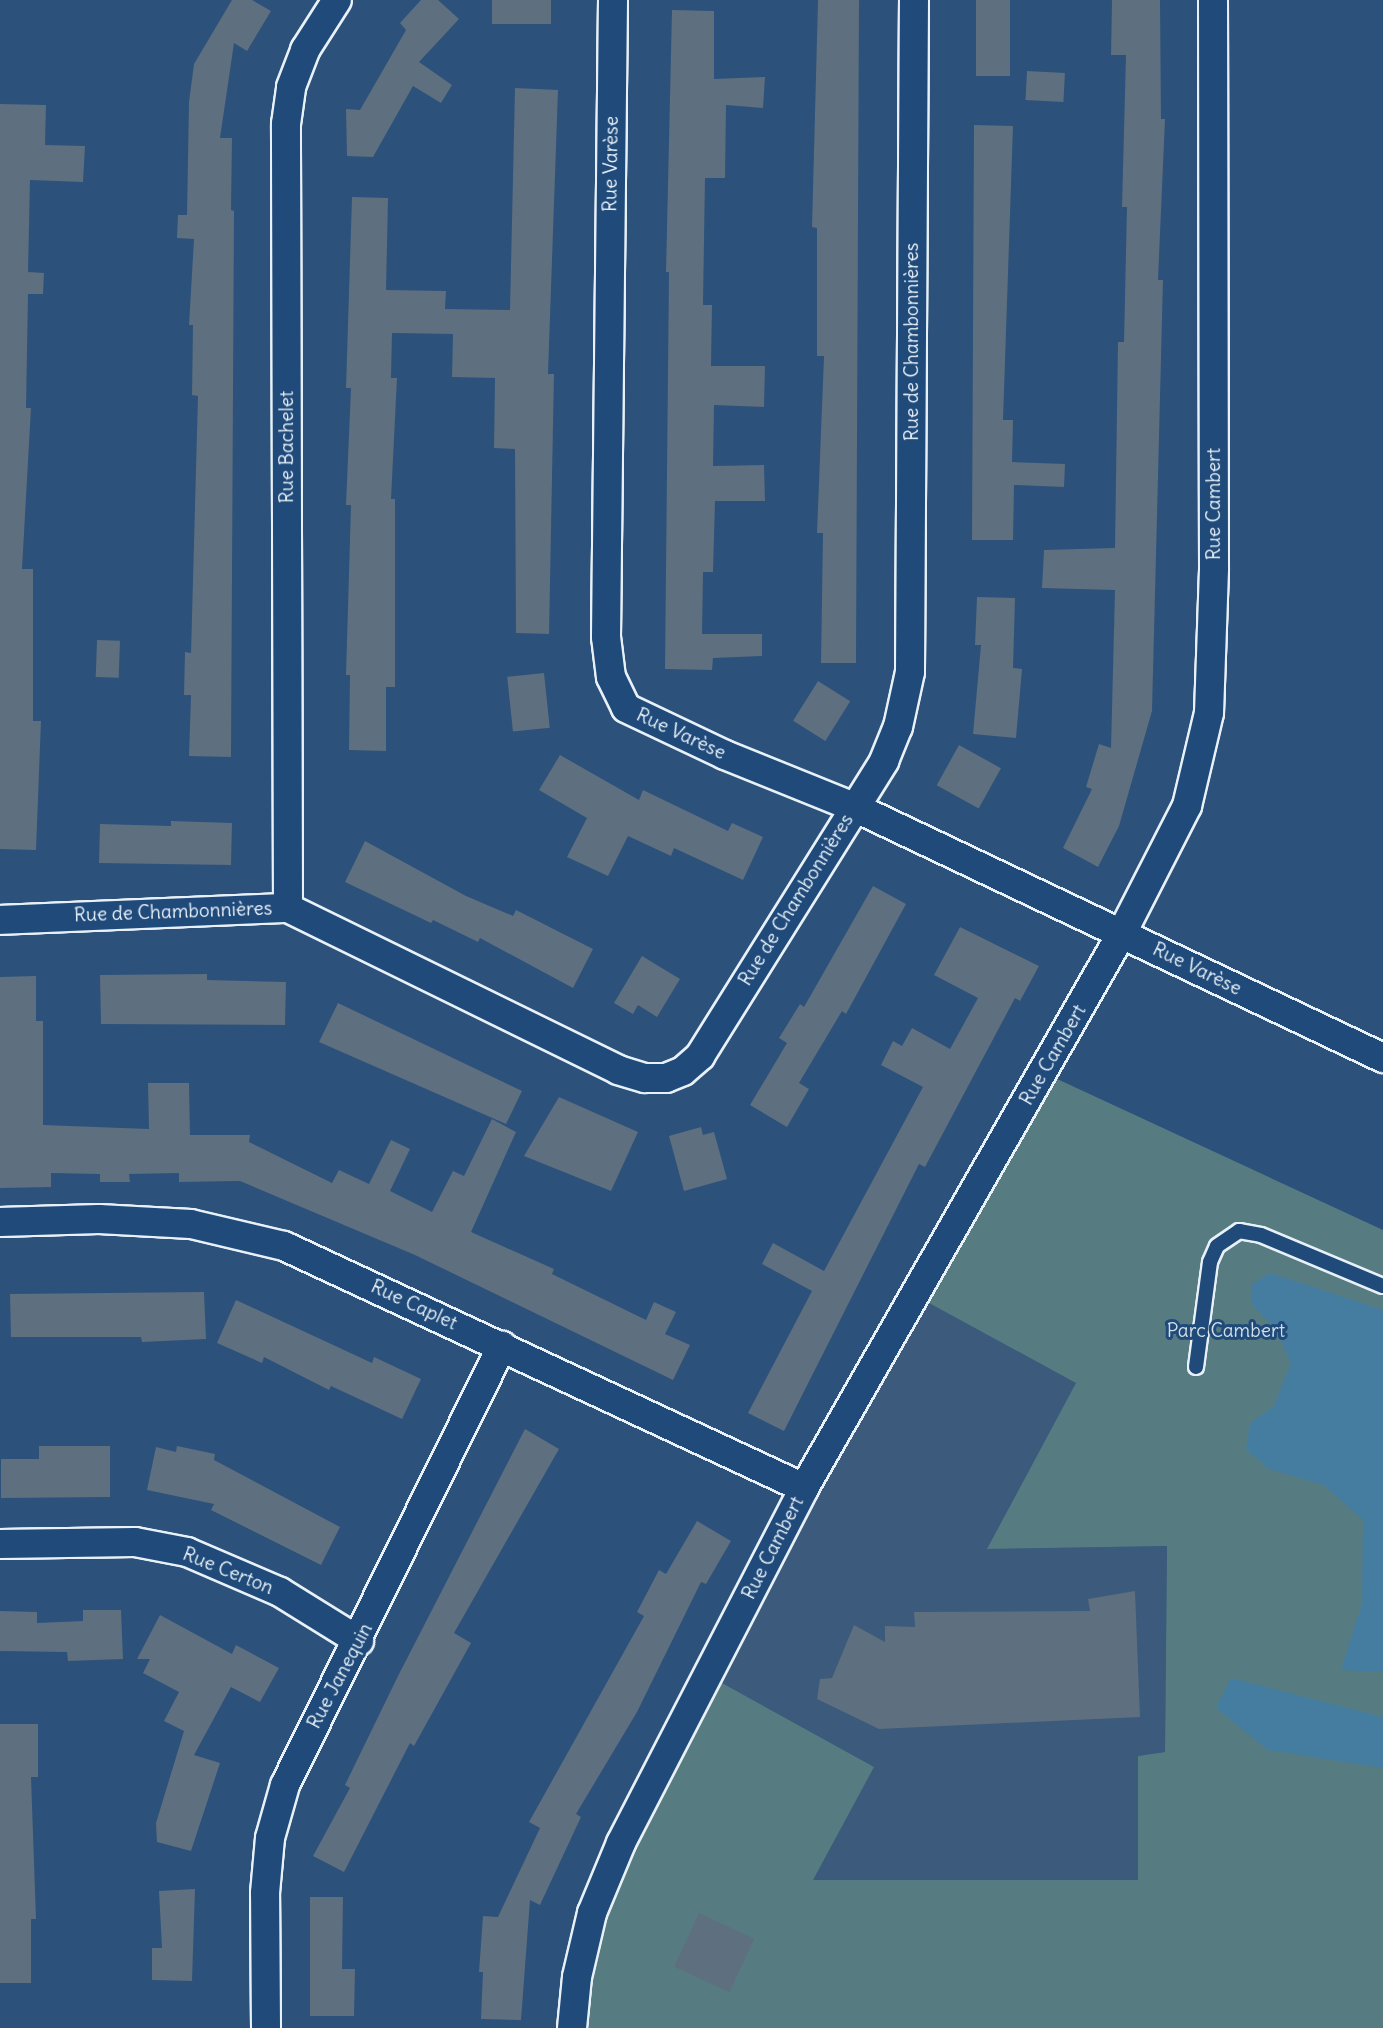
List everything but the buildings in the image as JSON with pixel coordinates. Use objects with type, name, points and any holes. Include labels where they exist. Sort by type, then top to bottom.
[{"type":"street","name":"Rue Bachelet","points":[[288,908],[286,124],[291,87],[305,50],[337,0]]},
{"type":"street","name":"Rue Varèse","points":[[613,0],[607,623],[611,677],[626,708],[724,755],[854,807],[1383,1058]]},
{"type":"street","name":"Rue de Chambonnières","points":[[0,920],[288,908],[618,1070],[645,1078],[666,1078],[683,1071],[699,1056],[884,761],[898,727],[910,672],[914,0]]},
{"type":"street","name":"Rue Cambert","points":[[572,2028],[577,1977],[592,1913],[621,1843],[803,1488],[1122,933],[1187,806],[1209,713],[1214,568],[1213,0]]},
{"type":"street","name":"Rue Caplet","points":[[0,1222],[99,1219],[191,1224],[285,1246],[803,1488]]},
{"type":"street","name":"Rue Janequin","points":[[266,2028],[265,1893],[270,1838],[289,1775],[359,1641],[502,1346]]},
{"type":"street","name":"Rue Certon","points":[[0,1544],[135,1542],[187,1552],[280,1592],[359,1641]]},
{"type":"lane","points":[[1196,1367],[1210,1262],[1217,1246],[1239,1231],[1261,1235],[1383,1286]]},
{"type":"shaded area","points":[[1270,1273],[1383,1310],[1383,1672],[1341,1670],[1362,1603],[1363,1520],[1324,1485],[1269,1469],[1246,1449],[1250,1423],[1274,1406],[1291,1363],[1277,1331],[1252,1304],[1252,1284]]},
{"type":"shaded area","points":[[918,1297],[1077,1383],[988,1549],[1167,1546],[1165,1752],[1138,1756],[1138,1880],[812,1880],[711,1677]]},
{"type":"shaded area","points":[[1231,1678],[1383,1717],[1383,1768],[1268,1750],[1216,1708]]},
{"type":"green space","name":"Parc Cambert","points":[[1042,1072],[1383,1230],[1383,2028],[579,2028],[593,1928],[711,1677],[874,1767],[813,1880],[1138,1880],[1138,1756],[1165,1752],[1167,1546],[987,1549],[1076,1383],[918,1297]]}]
